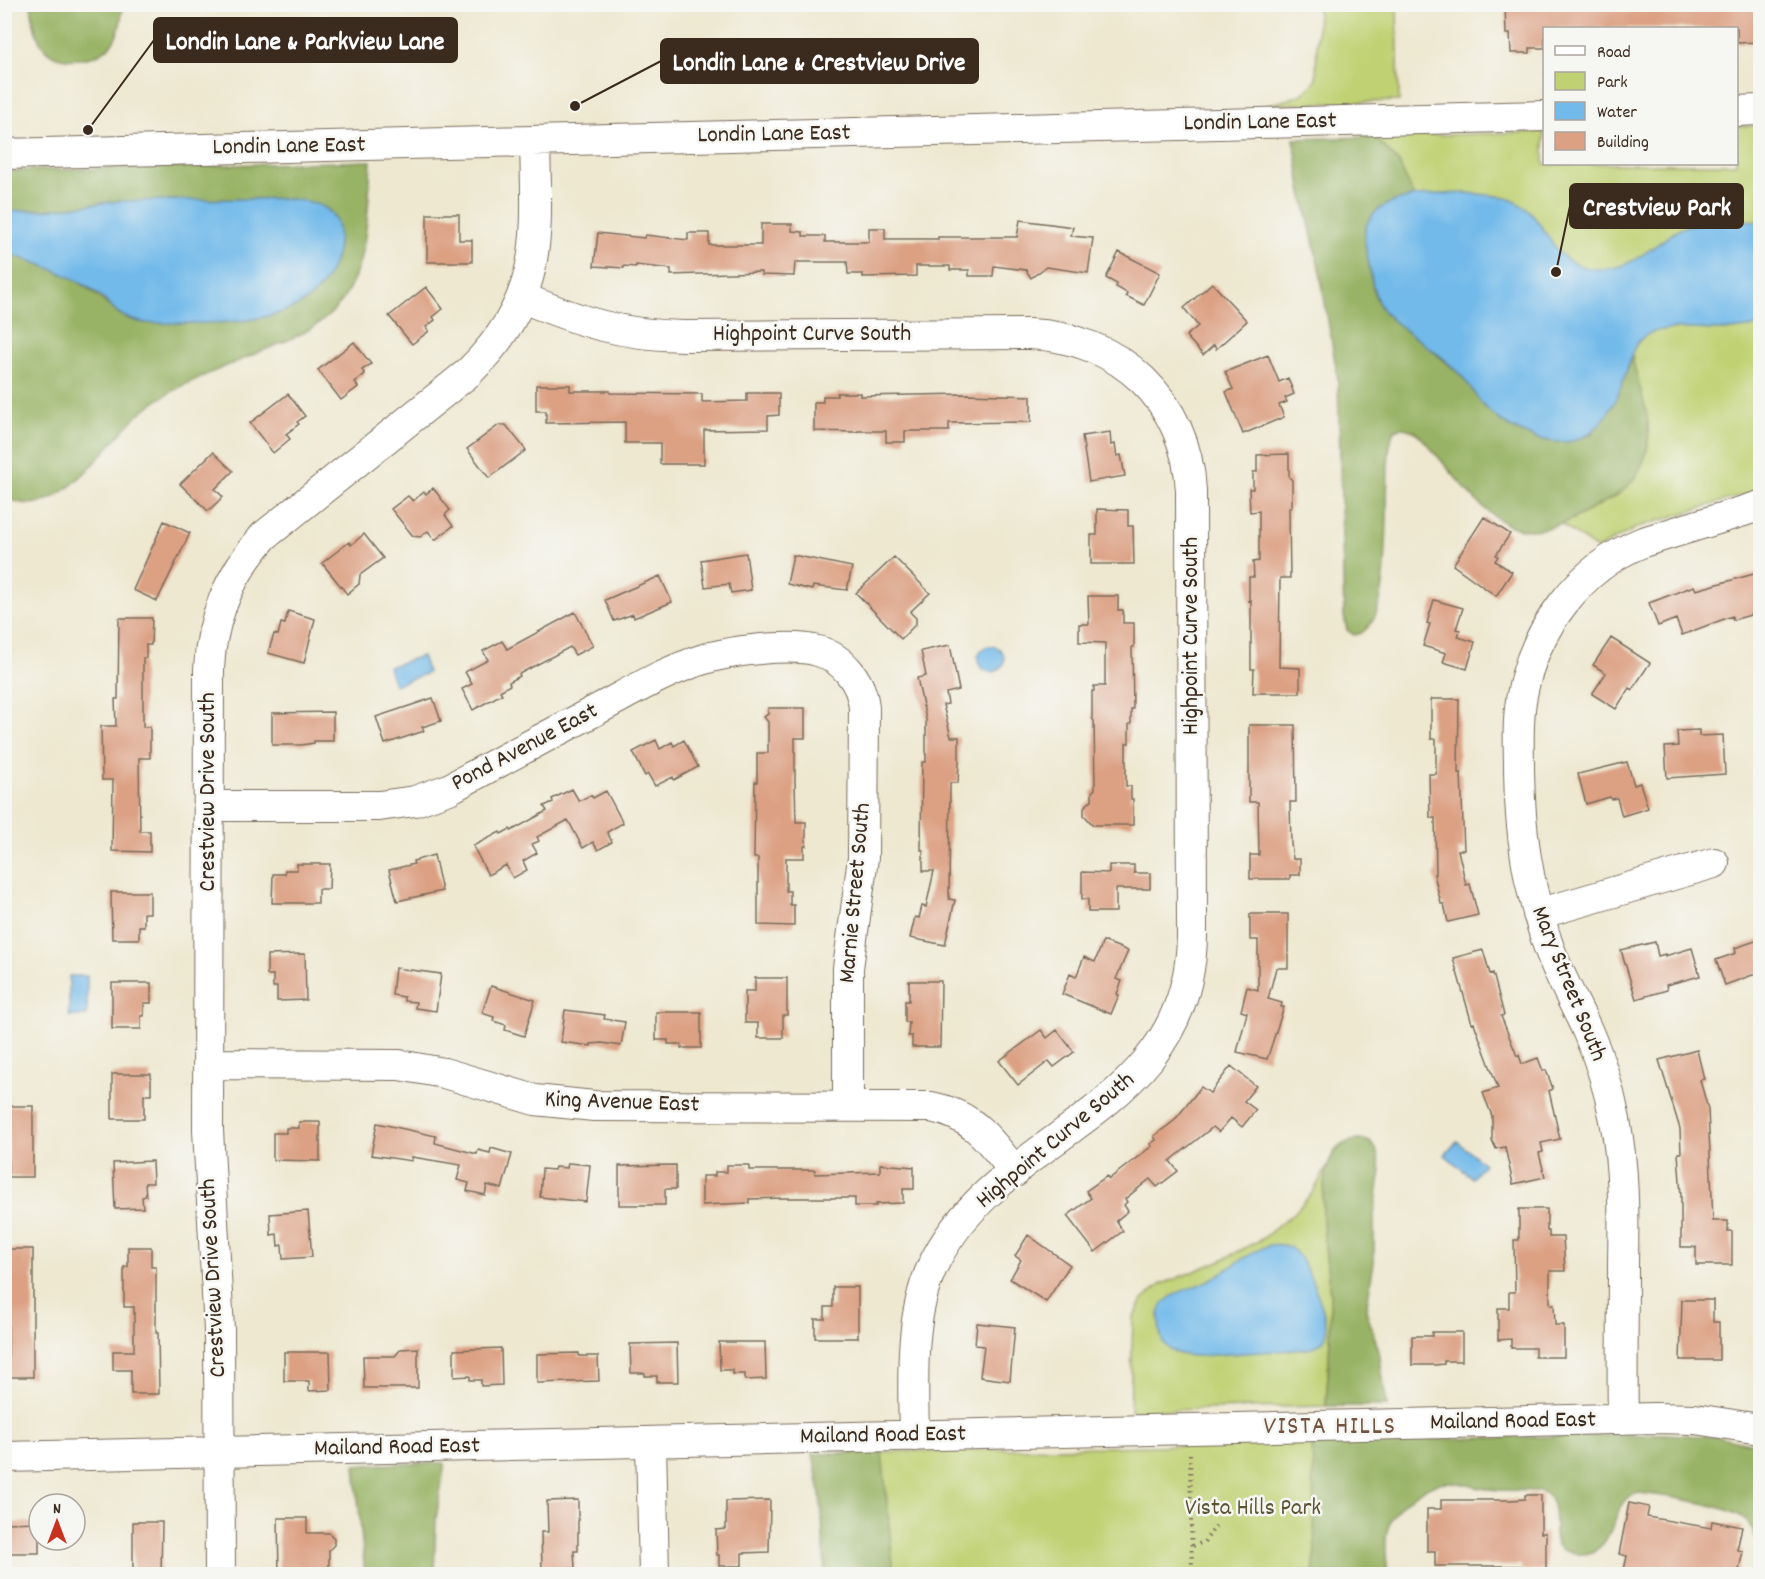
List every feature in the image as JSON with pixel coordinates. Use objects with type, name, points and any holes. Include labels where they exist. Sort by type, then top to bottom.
[{"type":"street","points":[[1738,111],[1761,110]]},
{"type":"street","name":"Londin Lane East","points":[[4,154],[1543,116]]},
{"type":"street","name":"Crestview Drive South","points":[[220,1575],[219,1330],[210,1183],[210,646],[219,611],[239,568],[257,544],[279,523],[468,373],[500,338],[523,298],[531,269],[535,239],[535,142]]},
{"type":"street","name":"Highpoint Curve South","points":[[523,298],[581,321],[641,334],[684,336],[1029,334],[1063,337],[1097,348],[1124,364],[1158,396],[1174,421],[1188,459],[1191,491],[1192,936],[1187,980],[1169,1029],[1155,1053],[1134,1077],[1111,1098],[982,1199],[939,1253],[920,1306],[916,1334],[913,1382],[914,1436]]},
{"type":"street","name":"Mary Street South","points":[[1623,1419],[1623,1199],[1618,1134],[1598,1056],[1555,964],[1527,873],[1519,797],[1521,696],[1528,670],[1548,627],[1565,600],[1599,566],[1625,549],[1665,534],[1761,506]]},
{"type":"street","name":"Pond Avenue East","points":[[209,806],[368,806],[415,801],[449,789],[662,676],[701,660],[755,650],[811,649],[831,656]]},
{"type":"street","name":"Marnie Street South","points":[[831,656],[855,679],[864,708],[863,858],[848,968],[848,1106]]},
{"type":"street","points":[[1538,914],[1714,863]]},
{"type":"street","name":"King Avenue East","points":[[209,1064],[399,1065],[444,1073],[535,1100],[594,1107],[921,1106],[950,1111],[981,1130],[1015,1172]]},
{"type":"street","name":"Mailand Road East","points":[[4,1457],[1623,1419],[1695,1419],[1761,1429]]},
{"type":"street","points":[[651,1442],[654,1575]]},
{"type":"path","points":[[1190,1430],[1192,1575]]},
{"type":"path","points":[[1193,1546],[1204,1542],[1216,1526]]},
{"type":"green space","points":[[31,5],[122,5],[120,26],[117,35],[107,49],[99,54],[79,59],[59,58],[48,52],[40,42],[35,30]]},
{"type":"green space","points":[[1318,5],[1397,5],[1399,101],[1266,105],[1288,100],[1301,94],[1316,79]]},
{"type":"green space","points":[[1738,126],[1760,126],[1760,490],[1638,527],[1597,549],[1353,380],[1351,138],[1543,132],[1543,165],[1738,165]]},
{"type":"green space","points":[[1375,137],[1399,163],[1414,197],[1388,204],[1378,210],[1366,247],[1374,293],[1379,304],[1463,377],[1485,407],[1517,431],[1574,441],[1591,434],[1621,386],[1632,355],[1647,414],[1649,438],[1646,455],[1640,469],[1622,491],[1568,521],[1543,529],[1531,530],[1506,524],[1482,506],[1416,432],[1403,428],[1394,430],[1389,449],[1384,577],[1379,605],[1369,626],[1354,635],[1347,630],[1344,616],[1338,380],[1319,267],[1301,188],[1294,139]]},
{"type":"green space","points":[[371,161],[368,215],[357,270],[341,302],[324,320],[303,333],[199,378],[157,401],[130,423],[99,458],[63,491],[44,501],[25,503],[5,496],[5,253],[70,277],[125,317],[145,323],[207,323],[252,319],[292,309],[307,300],[319,288],[328,275],[338,245],[288,199],[119,201],[45,210],[5,211],[5,171]]},
{"type":"green space","points":[[1349,1141],[1370,1142],[1376,1149],[1381,1170],[1374,1215],[1374,1263],[1366,1310],[1379,1351],[1387,1406],[1326,1406],[1330,1351],[1330,1296],[1324,1239],[1323,1193],[1326,1173],[1332,1156]]},
{"type":"green space","points":[[1329,1163],[1323,1196],[1330,1310],[1326,1406],[1130,1411],[1133,1318],[1142,1300],[1160,1285],[1222,1260],[1262,1239],[1295,1212],[1313,1192]]},
{"type":"green space","points":[[1663,1434],[1720,1437],[1760,1445],[1760,1553],[1751,1526],[1737,1514],[1694,1501],[1639,1493],[1629,1496],[1622,1504],[1601,1546],[1592,1552],[1572,1553],[1557,1545],[1551,1500],[1540,1491],[1488,1489],[1443,1482],[1413,1496],[1395,1512],[1387,1530],[1388,1574],[1313,1574],[1315,1555],[1312,1442]]},
{"type":"green space","name":"Vista Hills Park","points":[[1330,1442],[1333,1574],[832,1574],[832,1453]]},
{"type":"green space","points":[[882,1452],[894,1574],[825,1574],[821,1499],[813,1454]]},
{"type":"green space","points":[[445,1463],[436,1519],[434,1574],[365,1574],[355,1465]]},
{"type":"water","points":[[1467,193],[1511,199],[1528,210],[1568,260],[1581,266],[1598,269],[1609,269],[1630,262],[1684,227],[1706,221],[1728,219],[1760,222],[1760,325],[1729,330],[1668,329],[1647,334],[1640,340],[1631,355],[1622,385],[1610,410],[1594,429],[1573,441],[1559,442],[1539,439],[1520,432],[1486,408],[1462,376],[1445,360],[1387,315],[1376,298],[1373,285],[1365,230],[1376,211],[1399,200],[1414,197]]},
{"type":"water","points":[[285,199],[316,204],[332,214],[338,232],[337,252],[326,279],[317,292],[295,307],[260,318],[202,323],[145,323],[120,314],[91,289],[70,277],[5,253],[5,211],[45,210],[119,201]]},
{"type":"water","points":[[991,646],[1000,650],[1004,659],[1000,668],[991,672],[982,668],[978,659],[982,650]]},
{"type":"water","points":[[422,656],[428,673],[394,685],[388,667]]},
{"type":"water","points":[[69,976],[87,976],[87,1016],[69,1016]]},
{"type":"water","points":[[1457,1141],[1484,1164],[1472,1178],[1445,1155]]},
{"type":"water","points":[[1270,1245],[1289,1247],[1304,1264],[1321,1303],[1324,1316],[1326,1335],[1321,1342],[1308,1349],[1198,1356],[1182,1355],[1165,1345],[1159,1327],[1159,1312],[1167,1300],[1177,1293],[1213,1278]]},
{"type":"building","points":[[1505,4],[1761,4],[1761,42],[1738,43],[1738,27],[1543,27],[1543,48],[1530,48],[1530,53],[1511,53],[1510,34],[1506,34]]},
{"type":"building","points":[[427,214],[459,214],[459,240],[472,240],[472,262],[427,262]]},
{"type":"building","points":[[1020,220],[1073,227],[1071,236],[1093,238],[1088,273],[1046,267],[1031,278],[1026,270],[994,266],[993,276],[969,276],[969,270],[950,270],[950,266],[916,266],[916,276],[863,277],[863,274],[848,274],[847,262],[795,262],[794,276],[761,275],[761,272],[671,275],[671,269],[636,265],[636,267],[624,266],[624,268],[594,266],[598,233],[688,240],[688,233],[709,233],[709,245],[761,245],[761,224],[792,224],[792,231],[803,232],[803,236],[825,236],[825,242],[869,242],[869,228],[885,228],[885,239],[1017,237]]},
{"type":"building","points":[[1119,252],[1160,273],[1144,305],[1126,296],[1127,293],[1116,287],[1117,284],[1106,278]]},
{"type":"building","points":[[1212,283],[1247,321],[1216,349],[1214,345],[1203,355],[1186,336],[1198,326],[1184,308]]},
{"type":"building","points":[[426,287],[443,309],[426,327],[429,331],[412,344],[389,316]]},
{"type":"building","points":[[354,342],[371,364],[362,370],[365,374],[355,382],[358,387],[341,400],[318,370]]},
{"type":"building","points":[[1268,355],[1279,382],[1288,378],[1294,394],[1285,398],[1287,402],[1279,405],[1284,417],[1243,434],[1226,392],[1233,389],[1225,372]]},
{"type":"building","points":[[536,385],[570,385],[570,391],[702,394],[702,402],[747,401],[747,393],[779,393],[779,415],[768,416],[768,429],[704,430],[704,464],[660,464],[660,443],[625,443],[625,422],[546,423],[546,411],[536,411]]},
{"type":"building","points":[[837,393],[860,393],[860,396],[967,394],[1031,396],[1031,422],[949,423],[949,431],[905,431],[905,442],[886,442],[886,431],[814,431],[814,402],[823,402],[823,396],[837,396]]},
{"type":"building","points":[[288,394],[305,416],[286,434],[290,439],[273,453],[250,423]]},
{"type":"building","points":[[499,425],[506,425],[526,450],[489,478],[467,449]]},
{"type":"building","points":[[1110,432],[1111,445],[1115,444],[1117,456],[1121,455],[1125,476],[1089,482],[1082,436]]},
{"type":"building","points":[[213,452],[233,471],[215,489],[223,497],[208,511],[180,484]]},
{"type":"building","points":[[1289,454],[1289,477],[1292,480],[1292,507],[1289,508],[1290,578],[1280,578],[1279,667],[1300,668],[1300,693],[1253,693],[1254,669],[1251,669],[1249,577],[1254,577],[1253,562],[1259,561],[1259,511],[1250,512],[1249,489],[1253,489],[1253,472],[1257,472],[1257,455]]},
{"type":"building","points":[[433,488],[450,510],[445,515],[453,526],[435,540],[428,531],[420,537],[413,536],[391,509],[408,496],[413,501]]},
{"type":"building","points":[[1097,509],[1128,510],[1128,526],[1133,526],[1134,564],[1091,564],[1091,535],[1097,535]]},
{"type":"building","points":[[1484,517],[1510,534],[1496,555],[1498,556],[1495,561],[1512,572],[1496,596],[1453,565]]},
{"type":"building","points":[[164,521],[190,533],[157,601],[133,590]]},
{"type":"building","points":[[364,534],[383,558],[360,575],[359,584],[347,594],[322,563],[349,542],[351,545]]},
{"type":"building","points":[[746,553],[751,590],[731,593],[729,584],[705,587],[701,560]]},
{"type":"building","points":[[793,555],[852,567],[847,590],[813,586],[812,590],[787,584]]},
{"type":"building","points":[[894,557],[930,593],[910,612],[916,618],[916,624],[901,639],[856,593]]},
{"type":"building","points":[[1761,572],[1761,612],[1733,620],[1732,616],[1682,635],[1676,619],[1658,626],[1649,603],[1694,586],[1696,590]]},
{"type":"building","points":[[660,576],[672,602],[634,618],[633,614],[614,621],[605,600]]},
{"type":"building","points":[[1088,596],[1118,596],[1118,610],[1123,610],[1123,623],[1134,623],[1133,709],[1131,709],[1131,724],[1129,724],[1129,743],[1126,743],[1126,786],[1131,786],[1133,825],[1093,825],[1084,815],[1084,807],[1092,800],[1092,792],[1095,789],[1092,691],[1094,691],[1094,686],[1105,686],[1105,643],[1079,642],[1079,624],[1089,624]]},
{"type":"building","points":[[1434,600],[1463,608],[1456,629],[1460,630],[1458,637],[1475,642],[1467,669],[1443,662],[1446,653],[1423,646]]},
{"type":"building","points":[[288,611],[315,619],[304,663],[268,653],[274,634],[278,635],[281,623],[285,624]]},
{"type":"building","points":[[575,612],[593,646],[575,655],[570,647],[519,674],[520,676],[509,682],[510,685],[500,691],[502,694],[473,710],[462,689],[472,684],[465,672],[488,660],[483,651],[502,641],[507,649]]},
{"type":"building","points":[[119,618],[152,618],[151,645],[146,645],[146,658],[143,658],[143,727],[150,727],[150,758],[139,758],[140,831],[150,831],[150,852],[112,851],[113,780],[102,780],[101,726],[116,726]]},
{"type":"building","points":[[1611,638],[1650,663],[1632,690],[1629,688],[1616,709],[1592,694],[1606,673],[1593,665]]},
{"type":"building","points":[[950,645],[959,690],[946,693],[948,704],[943,705],[951,737],[959,737],[959,763],[958,783],[950,783],[949,899],[955,900],[945,945],[910,938],[915,917],[919,918],[922,906],[926,907],[934,871],[923,871],[923,850],[921,850],[922,762],[926,762],[926,719],[917,678],[926,676],[921,651]]},
{"type":"building","points":[[433,698],[441,721],[422,727],[424,731],[385,744],[376,717]]},
{"type":"building","points":[[1431,699],[1459,699],[1458,773],[1461,773],[1464,850],[1458,850],[1466,885],[1470,884],[1478,915],[1448,922],[1434,874],[1436,874],[1435,818],[1430,818],[1429,774],[1436,774],[1436,739],[1431,739]]},
{"type":"building","points":[[768,708],[805,708],[805,738],[795,738],[795,782],[796,822],[806,822],[806,846],[804,846],[804,858],[786,858],[786,891],[790,891],[790,905],[794,905],[794,926],[758,925],[758,858],[754,858],[755,782],[757,782],[757,753],[768,753],[768,722],[764,717],[768,714]]},
{"type":"building","points":[[333,712],[333,741],[314,741],[314,743],[301,745],[272,745],[272,713]]},
{"type":"building","points":[[1249,725],[1295,725],[1296,802],[1290,802],[1291,844],[1293,859],[1300,859],[1300,875],[1290,875],[1290,879],[1250,879],[1250,855],[1259,855],[1258,802],[1249,802]]},
{"type":"building","points":[[1699,730],[1699,736],[1723,735],[1725,774],[1667,778],[1665,747],[1678,746],[1677,731]]},
{"type":"building","points":[[656,740],[660,749],[672,742],[674,746],[684,740],[698,767],[674,780],[673,777],[655,786],[648,774],[645,776],[633,752]]},
{"type":"building","points":[[1627,762],[1634,785],[1640,783],[1648,808],[1622,816],[1617,798],[1611,799],[1610,797],[1586,804],[1578,774]]},
{"type":"building","points":[[572,789],[579,801],[591,795],[593,798],[606,791],[623,823],[607,832],[612,842],[598,850],[593,842],[583,848],[568,820],[537,837],[539,841],[532,844],[537,853],[523,861],[527,870],[513,878],[506,865],[488,875],[473,846],[500,832],[501,834],[510,829],[511,831],[547,811],[544,806],[553,802],[552,799]]},
{"type":"building","points":[[434,855],[442,891],[397,901],[389,870],[414,864],[413,861]]},
{"type":"building","points":[[297,864],[330,864],[329,889],[318,889],[318,903],[272,903],[273,874],[285,874],[285,870],[297,870]]},
{"type":"building","points":[[1109,865],[1134,865],[1134,873],[1150,873],[1150,889],[1116,889],[1116,912],[1088,912],[1088,899],[1082,899],[1082,872],[1109,873]]},
{"type":"building","points":[[111,892],[150,892],[150,913],[144,913],[144,926],[139,926],[139,939],[112,939]]},
{"type":"building","points":[[1250,914],[1288,914],[1288,968],[1276,968],[1268,999],[1282,1003],[1281,1007],[1284,1007],[1267,1059],[1237,1052],[1247,1013],[1241,1011],[1247,987],[1258,990],[1258,940],[1250,940]]},
{"type":"building","points":[[1761,939],[1761,972],[1725,985],[1716,960],[1736,953],[1735,948]]},
{"type":"building","points":[[1103,941],[1128,951],[1116,979],[1122,981],[1111,1014],[1062,994],[1070,974],[1076,977],[1084,957],[1095,962]]},
{"type":"building","points":[[1655,942],[1658,956],[1692,948],[1700,976],[1666,985],[1667,990],[1636,999],[1621,950]]},
{"type":"building","points":[[1483,950],[1490,974],[1493,973],[1504,1015],[1501,1016],[1517,1056],[1519,1055],[1522,1064],[1538,1058],[1543,1071],[1546,1070],[1553,1089],[1549,1091],[1560,1139],[1541,1143],[1543,1152],[1539,1153],[1545,1177],[1513,1184],[1505,1147],[1496,1149],[1492,1140],[1492,1116],[1483,1093],[1498,1088],[1474,1023],[1472,1024],[1453,958]]},
{"type":"building","points":[[305,954],[306,1000],[277,1001],[277,987],[273,987],[273,975],[267,975],[267,955]]},
{"type":"building","points":[[395,968],[441,974],[436,1011],[415,1008],[416,1002],[404,1001],[404,997],[392,995]]},
{"type":"building","points":[[755,978],[787,978],[787,1015],[783,1015],[783,1038],[758,1038],[758,1023],[745,1023],[745,991],[755,991]]},
{"type":"building","points":[[909,981],[941,981],[940,1047],[912,1047],[912,1036],[908,1036],[909,1022],[905,1022],[905,1001],[909,1001]]},
{"type":"building","points":[[112,983],[151,983],[151,1003],[144,1003],[141,1029],[112,1029]]},
{"type":"building","points":[[491,986],[535,1000],[524,1036],[505,1030],[506,1025],[493,1021],[494,1017],[482,1013]]},
{"type":"building","points":[[565,1010],[605,1015],[604,1019],[625,1022],[621,1046],[602,1043],[591,1044],[591,1046],[561,1042]]},
{"type":"building","points":[[656,1012],[701,1012],[701,1048],[681,1048],[681,1044],[668,1044],[668,1040],[656,1040]]},
{"type":"building","points":[[1041,1030],[1047,1038],[1057,1030],[1074,1052],[1054,1067],[1049,1061],[1018,1085],[999,1061]]},
{"type":"building","points":[[1697,1050],[1704,1079],[1700,1080],[1708,1109],[1713,1221],[1728,1221],[1728,1231],[1732,1231],[1732,1265],[1696,1265],[1696,1247],[1681,1247],[1678,1153],[1681,1153],[1680,1129],[1659,1060]]},
{"type":"building","points":[[1231,1066],[1256,1086],[1244,1101],[1256,1110],[1242,1127],[1231,1118],[1219,1132],[1213,1127],[1170,1161],[1178,1171],[1157,1187],[1150,1179],[1125,1199],[1127,1202],[1124,1205],[1128,1211],[1116,1221],[1123,1231],[1095,1252],[1067,1216],[1091,1198],[1086,1191],[1107,1176],[1109,1179],[1152,1146],[1150,1144],[1156,1140],[1154,1136],[1174,1121],[1201,1087],[1210,1093]]},
{"type":"building","points":[[112,1074],[151,1074],[151,1095],[144,1095],[144,1119],[112,1119]]},
{"type":"building","points":[[8,1106],[33,1106],[33,1177],[8,1177]]},
{"type":"building","points":[[299,1122],[320,1122],[320,1161],[273,1160],[273,1133],[286,1133],[286,1128],[299,1128]]},
{"type":"building","points":[[377,1123],[436,1136],[435,1143],[477,1154],[478,1150],[490,1153],[491,1148],[512,1154],[502,1189],[487,1185],[485,1195],[467,1191],[469,1183],[457,1180],[461,1165],[412,1157],[412,1161],[371,1155]]},
{"type":"building","points":[[152,1161],[153,1183],[145,1183],[146,1196],[142,1197],[143,1208],[115,1209],[113,1163]]},
{"type":"building","points":[[568,1163],[590,1165],[586,1202],[540,1197],[542,1169],[567,1168]]},
{"type":"building","points":[[880,1164],[914,1167],[914,1189],[903,1189],[903,1203],[855,1206],[855,1198],[787,1198],[749,1199],[749,1203],[702,1205],[702,1176],[715,1176],[715,1172],[727,1172],[727,1165],[749,1165],[749,1170],[815,1170],[815,1174],[880,1172]]},
{"type":"building","points":[[676,1165],[676,1189],[665,1189],[665,1205],[619,1205],[619,1166]]},
{"type":"building","points":[[1519,1209],[1547,1209],[1549,1237],[1563,1237],[1565,1271],[1550,1271],[1550,1305],[1554,1305],[1555,1325],[1564,1325],[1564,1357],[1535,1357],[1535,1348],[1511,1348],[1511,1339],[1498,1340],[1498,1308],[1509,1308],[1509,1292],[1515,1292],[1514,1240],[1519,1240]]},
{"type":"building","points":[[308,1211],[312,1257],[283,1259],[282,1245],[278,1246],[277,1234],[271,1235],[270,1214]]},
{"type":"building","points":[[1028,1235],[1070,1265],[1046,1302],[1010,1279],[1021,1260],[1015,1256]]},
{"type":"building","points":[[128,1247],[151,1247],[151,1267],[156,1267],[159,1394],[131,1394],[131,1370],[113,1370],[113,1351],[134,1351],[134,1307],[124,1307],[124,1267],[128,1267]]},
{"type":"building","points":[[8,1249],[33,1249],[33,1377],[8,1377]]},
{"type":"building","points":[[833,1287],[858,1287],[858,1338],[815,1338],[815,1319],[825,1319],[825,1307],[833,1307]]},
{"type":"building","points":[[1682,1300],[1713,1300],[1713,1322],[1719,1322],[1719,1360],[1680,1360]]},
{"type":"building","points":[[977,1323],[1015,1327],[1010,1381],[980,1377],[984,1346],[975,1345]]},
{"type":"building","points":[[1432,1332],[1462,1332],[1462,1361],[1444,1361],[1444,1364],[1435,1365],[1412,1365],[1412,1336],[1432,1336]]},
{"type":"building","points":[[719,1342],[765,1342],[766,1379],[745,1380],[745,1374],[733,1374],[733,1370],[720,1370]]},
{"type":"building","points":[[677,1343],[678,1382],[657,1382],[657,1376],[631,1373],[630,1344]]},
{"type":"building","points":[[418,1348],[418,1388],[364,1388],[363,1356],[395,1356],[401,1349]]},
{"type":"building","points":[[501,1348],[502,1385],[481,1386],[481,1380],[470,1380],[470,1376],[454,1377],[454,1350]]},
{"type":"building","points":[[284,1352],[330,1352],[331,1390],[309,1391],[309,1381],[284,1381]]},
{"type":"building","points":[[579,1353],[579,1356],[598,1356],[599,1381],[537,1383],[537,1354]]},
{"type":"building","points":[[1525,1495],[1541,1495],[1541,1533],[1546,1533],[1546,1570],[1521,1571],[1521,1566],[1435,1566],[1435,1551],[1427,1551],[1427,1509],[1441,1509],[1441,1500],[1511,1500],[1525,1499]]},
{"type":"building","points":[[578,1500],[578,1551],[574,1551],[575,1568],[542,1569],[541,1532],[548,1532],[547,1501]]},
{"type":"building","points":[[770,1500],[769,1552],[742,1553],[742,1566],[719,1566],[716,1530],[726,1529],[726,1501]]},
{"type":"building","points":[[1629,1503],[1649,1507],[1647,1517],[1711,1528],[1712,1521],[1742,1527],[1737,1550],[1743,1551],[1738,1575],[1647,1575],[1624,1570],[1627,1556],[1619,1554]]},
{"type":"building","points":[[278,1518],[307,1518],[307,1533],[329,1533],[334,1538],[334,1545],[329,1550],[329,1575],[279,1575]]},
{"type":"building","points":[[27,1522],[27,1552],[39,1553],[4,1553],[4,1523]]},
{"type":"building","points":[[133,1522],[162,1522],[161,1575],[133,1575]]},
{"type":"place","name":"Londin Lane & Crestview Drive","points":[[575,106]]},
{"type":"place","name":"Londin Lane & Parkview Lane","points":[[88,130]]},
{"type":"place","name":"Crestview Park","points":[[1556,272]]},
{"type":"district","name":"VISTA HILLS","points":[[1330,1427]]}]
